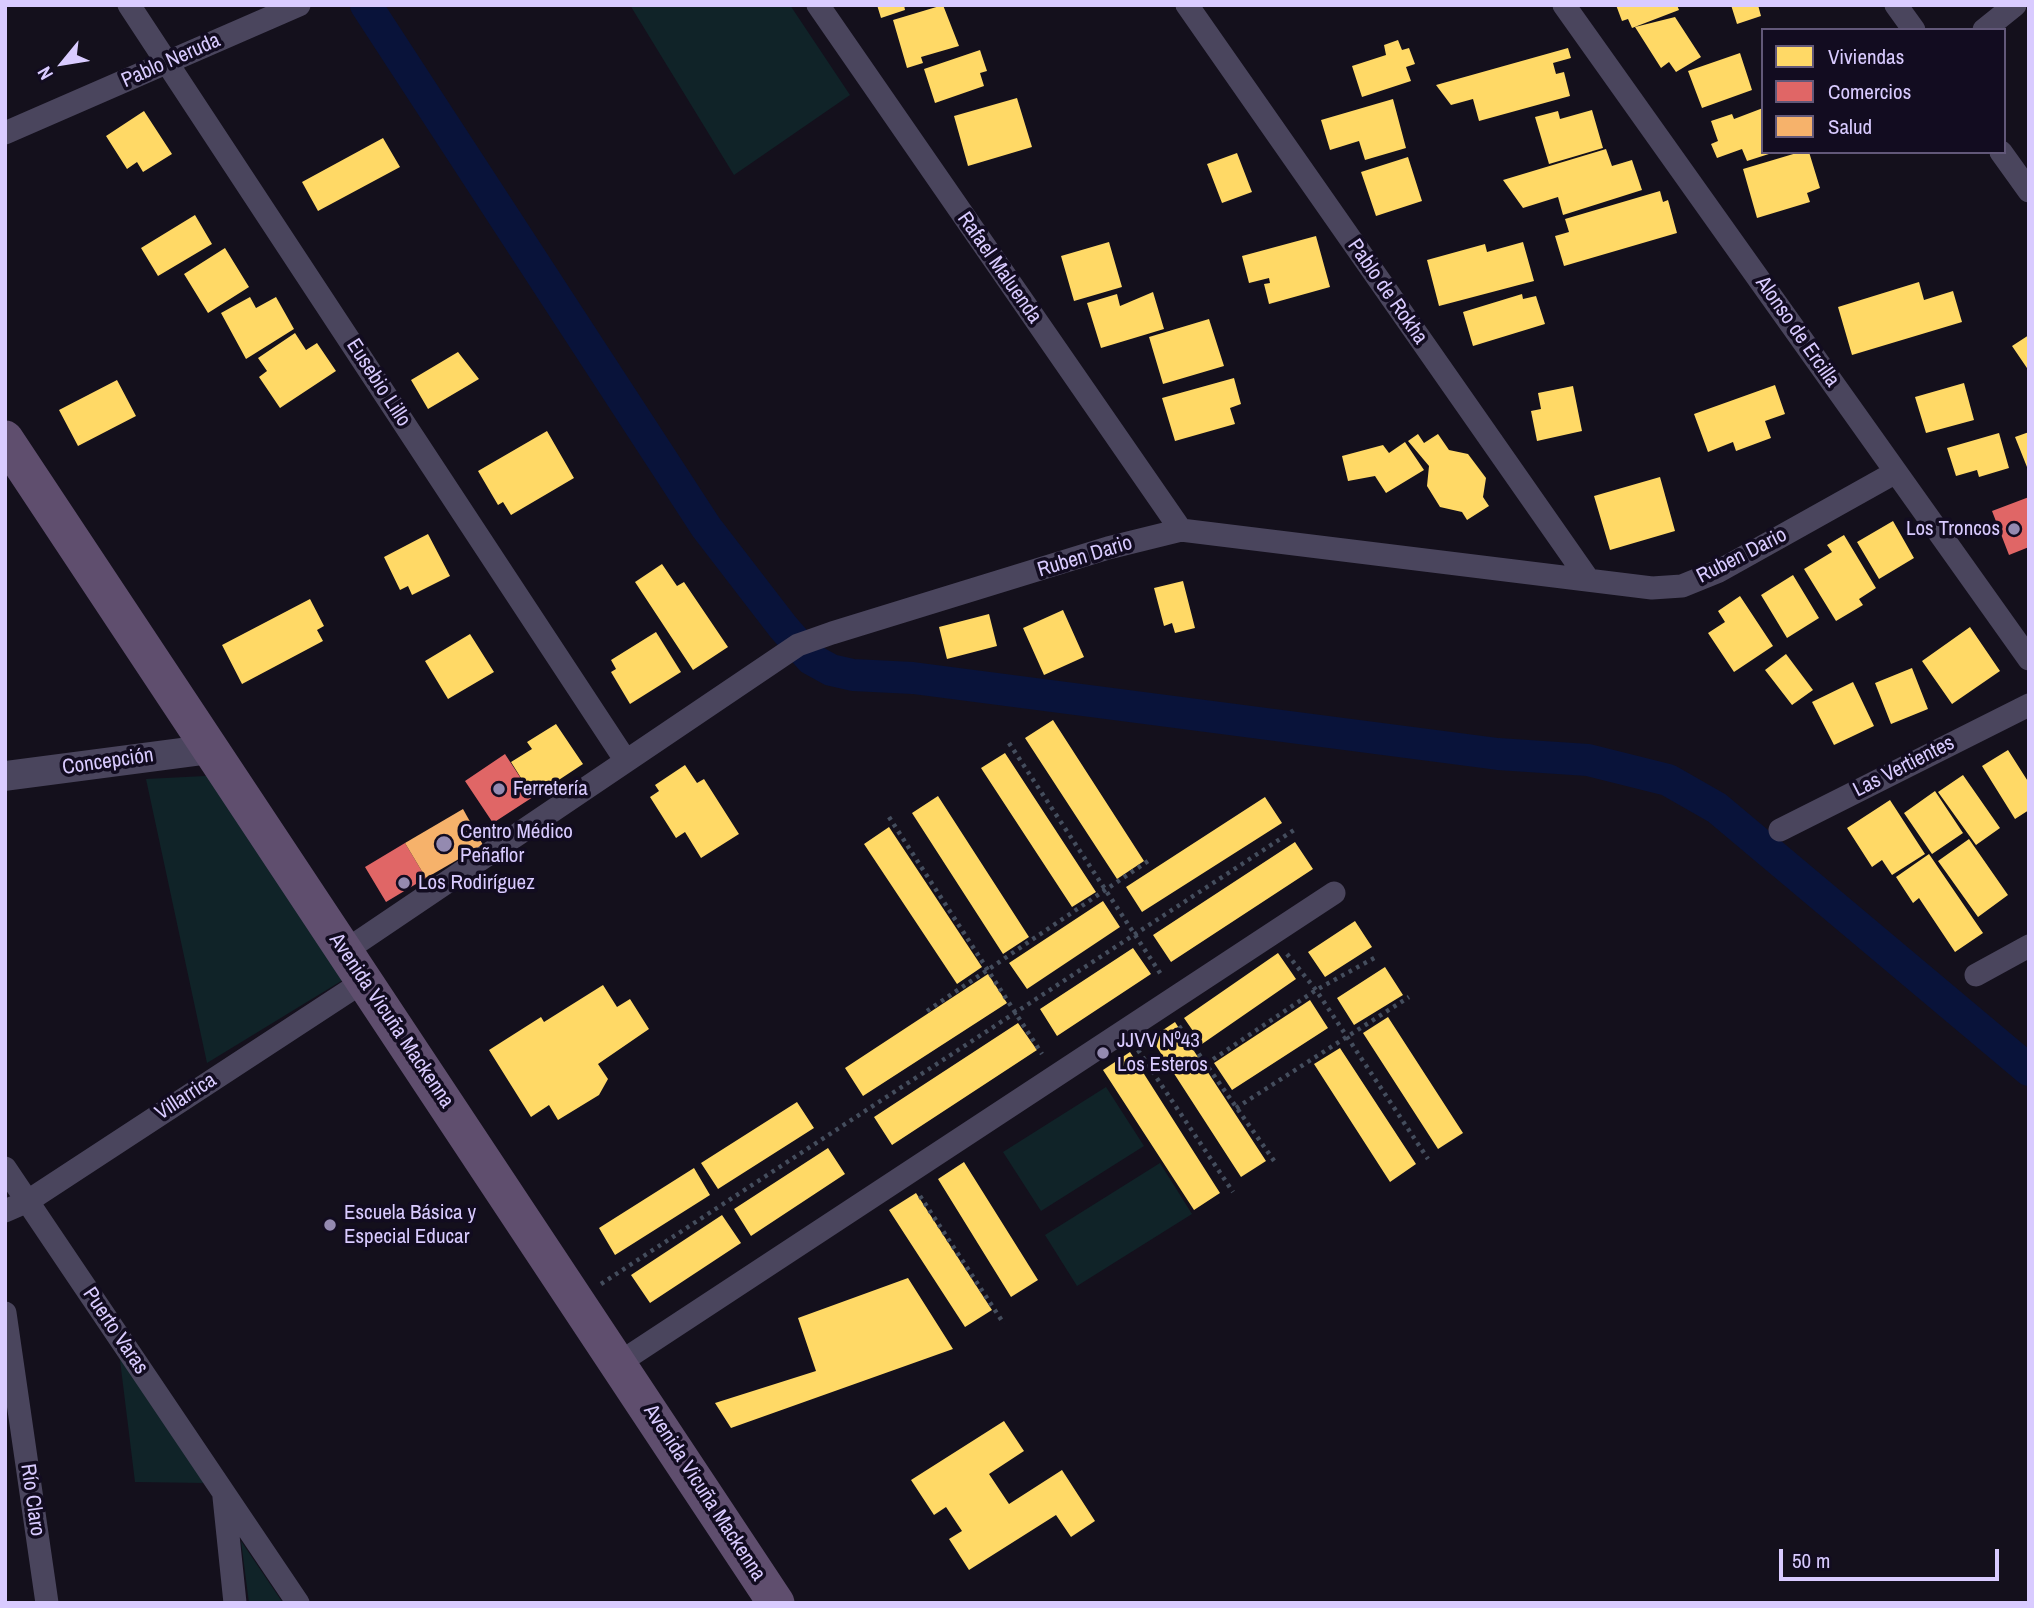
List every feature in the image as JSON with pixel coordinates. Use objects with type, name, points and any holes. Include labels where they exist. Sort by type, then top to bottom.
[{"type":"main road","name":"Avenida Vicuña Mackenna","points":[[5,439],[776,1603]]},
{"type":"street","name":"Eusebio Lillo","points":[[129,5],[626,761]]},
{"type":"street","name":"Pablo Neruda","points":[[5,134],[299,5]]},
{"type":"street","name":"Rafael Maluenda","points":[[818,5],[1181,530]]},
{"type":"street","name":"Pablo de Rokha","points":[[1187,5],[1588,579]]},
{"type":"street","name":"Alonso de Ercilla","points":[[1564,5],[2029,659]]},
{"type":"street","points":[[1896,5],[1913,28]]},
{"type":"street","points":[[1986,28],[2015,5]]},
{"type":"street","points":[[2002,154],[2029,191]]},
{"type":"street","name":"Ruben Dario","points":[[355,966],[626,761],[798,645],[832,633],[1108,548],[1181,530],[1652,588],[1682,586],[1719,571],[1896,472]]},
{"type":"street","name":"Las Vertientes","points":[[1780,830],[2029,705]]},
{"type":"street","name":"Concepción","points":[[5,776],[211,749]]},
{"type":"street","points":[[619,1363],[1335,893]]},
{"type":"street","points":[[1976,975],[2029,946]]},
{"type":"street","name":"Villarrica","points":[[5,1210],[27,1201],[355,966]]},
{"type":"street","name":"Puerto Varas","points":[[5,1168],[298,1603]]},
{"type":"street","name":"Río Claro","points":[[5,1313],[47,1603]]},
{"type":"street","name":"Puerto Varas","points":[[224,1494],[235,1603]]},
{"type":"path","points":[[1009,743],[1135,934],[1206,1064],[1277,1165]]},
{"type":"path","points":[[889,817],[1056,1076]]},
{"type":"path","points":[[576,1300],[1294,830]]},
{"type":"path","points":[[927,1011],[1148,861]]},
{"type":"path","points":[[1271,934],[1316,990],[1428,1159]]},
{"type":"path","points":[[1206,1064],[1316,990],[1376,957]]},
{"type":"path","points":[[1236,1108],[1344,1036],[1409,997]]},
{"type":"path","points":[[1125,1031],[1233,1192]]},
{"type":"path","points":[[906,1174],[1004,1324]]},
{"type":"green space","points":[[630,5],[790,5],[850,95],[734,175]]},
{"type":"green space","points":[[225,775],[356,972],[207,1063],[146,779]]},
{"type":"green space","points":[[1106,1087],[1144,1146],[1041,1211],[1003,1152]]},
{"type":"green space","points":[[1160,1163],[1192,1214],[1077,1286],[1045,1235]]},
{"type":"green space","points":[[119,1352],[207,1483],[135,1482]]},
{"type":"green space","points":[[241,1541],[283,1603],[249,1603]]},
{"type":"building: Viviendas","points":[[877,5],[904,5],[905,10],[881,18]]},
{"type":"building: Viviendas","points":[[943,5],[959,46],[921,57],[923,63],[907,68],[893,20]]},
{"type":"building: Viviendas","points":[[1616,5],[1677,5],[1679,10],[1632,28],[1628,19],[1622,21]]},
{"type":"building: Viviendas","points":[[1731,5],[1758,5],[1761,16],[1737,24]]},
{"type":"building: Viviendas","points":[[1675,17],[1701,57],[1676,72],[1669,62],[1661,68],[1635,27]]},
{"type":"building: Viviendas","points":[[1398,40],[1402,50],[1409,48],[1415,64],[1406,67],[1411,81],[1362,97],[1352,66],[1386,55],[1384,45]]},
{"type":"building: Viviendas","points":[[1568,48],[1571,58],[1553,63],[1556,74],[1564,72],[1570,96],[1479,121],[1473,99],[1451,105],[1436,85]]},
{"type":"building: Viviendas","points":[[980,50],[987,71],[980,73],[984,86],[935,103],[924,69]]},
{"type":"building: Viviendas","points":[[1740,53],[1752,90],[1702,108],[1688,71]]},
{"type":"building: Viviendas","points":[[1017,98],[1032,147],[968,166],[954,116]]},
{"type":"building: Viviendas","points":[[1393,99],[1406,148],[1365,160],[1359,141],[1330,150],[1321,120]]},
{"type":"building: Viviendas","points":[[1761,109],[1761,154],[1769,154],[1747,161],[1742,149],[1717,158],[1711,144],[1718,141],[1711,121],[1732,114],[1734,119]]},
{"type":"building: Viviendas","points":[[1592,110],[1603,148],[1549,164],[1535,117],[1558,111],[1560,119]]},
{"type":"building: Viviendas","points":[[144,111],[172,154],[143,172],[137,162],[127,169],[106,136]]},
{"type":"building: Viviendas","points":[[383,138],[400,167],[318,211],[302,182]]},
{"type":"building: Viviendas","points":[[1606,149],[1612,166],[1632,160],[1642,190],[1563,215],[1558,197],[1523,208],[1503,180]]},
{"type":"building: Viviendas","points":[[1237,153],[1252,192],[1222,203],[1207,164]]},
{"type":"building: Viviendas","points":[[1793,154],[1810,154],[1820,188],[1807,193],[1810,202],[1757,218],[1743,169]]},
{"type":"building: Viviendas","points":[[1408,157],[1422,201],[1376,216],[1361,172]]},
{"type":"building: Viviendas","points":[[1660,191],[1663,202],[1668,200],[1677,233],[1564,266],[1555,236],[1569,232],[1565,219]]},
{"type":"building: Viviendas","points":[[195,215],[212,244],[158,276],[141,248]]},
{"type":"building: Viviendas","points":[[1316,236],[1330,287],[1269,304],[1264,284],[1270,283],[1269,278],[1249,283],[1242,256]]},
{"type":"building: Viviendas","points":[[1109,242],[1122,287],[1074,301],[1061,256]]},
{"type":"building: Viviendas","points":[[1523,242],[1534,281],[1439,306],[1427,260],[1485,244],[1487,252]]},
{"type":"building: Viviendas","points":[[225,248],[249,287],[208,313],[184,274]]},
{"type":"building: Viviendas","points":[[1919,282],[1924,300],[1953,291],[1962,322],[1852,355],[1838,307]]},
{"type":"building: Viviendas","points":[[1153,292],[1164,329],[1101,348],[1087,303],[1117,294],[1120,306]]},
{"type":"building: Viviendas","points":[[1522,294],[1523,299],[1536,296],[1545,324],[1473,346],[1463,312]]},
{"type":"building: Viviendas","points":[[250,297],[256,308],[276,297],[294,329],[246,359],[221,313]]},
{"type":"building: Viviendas","points":[[1209,319],[1224,366],[1163,384],[1149,337]]},
{"type":"building: Viviendas","points":[[295,333],[306,350],[317,343],[336,371],[280,408],[259,377],[267,371],[258,358]]},
{"type":"building: Viviendas","points":[[2029,335],[2029,371],[2012,346]]},
{"type":"building: Viviendas","points":[[458,352],[479,379],[428,409],[411,380]]},
{"type":"building: Viviendas","points":[[1234,378],[1241,404],[1230,408],[1235,424],[1175,441],[1162,398]]},
{"type":"building: Viviendas","points":[[117,380],[136,416],[78,446],[59,410]]},
{"type":"building: Viviendas","points":[[1964,383],[1974,420],[1926,433],[1915,397]]},
{"type":"building: Viviendas","points":[[1775,385],[1785,414],[1765,421],[1771,438],[1736,451],[1733,442],[1708,452],[1694,414]]},
{"type":"building: Viviendas","points":[[1573,386],[1582,431],[1537,441],[1531,411],[1541,409],[1538,393]]},
{"type":"building: Viviendas","points":[[547,431],[574,478],[511,515],[503,502],[498,505],[478,471]]},
{"type":"building: Viviendas","points":[[2029,432],[2029,467],[2027,467],[2015,437]]},
{"type":"building: Viviendas","points":[[1999,433],[2009,468],[1979,477],[1977,470],[1956,476],[1947,448]]},
{"type":"building: Viviendas","points":[[1418,434],[1424,443],[1438,434],[1449,450],[1468,454],[1486,478],[1483,497],[1489,506],[1467,520],[1462,512],[1440,507],[1427,486],[1429,466],[1408,441]]},
{"type":"building: Viviendas","points":[[1405,442],[1424,470],[1386,493],[1375,476],[1348,481],[1342,456],[1383,445],[1389,453]]},
{"type":"building: Viviendas","points":[[1660,477],[1675,531],[1610,550],[1594,496]]},
{"type":"building: Viviendas","points":[[1893,521],[1914,558],[1879,579],[1857,542]]},
{"type":"building: Viviendas","points":[[428,534],[450,576],[412,595],[408,586],[400,590],[384,557]]},
{"type":"building: Viviendas","points":[[1844,535],[1876,588],[1859,599],[1863,605],[1836,621],[1804,569],[1832,552],[1827,545]]},
{"type":"building: Viviendas","points":[[662,564],[677,586],[684,582],[728,647],[693,670],[635,582]]},
{"type":"building: Viviendas","points":[[1793,575],[1819,618],[1787,638],[1761,595]]},
{"type":"building: Viviendas","points":[[1183,581],[1195,628],[1175,633],[1172,623],[1164,626],[1154,588]]},
{"type":"building: Viviendas","points":[[1740,596],[1773,646],[1734,672],[1708,633],[1725,622],[1718,611]]},
{"type":"building: Viviendas","points":[[310,599],[324,626],[317,630],[323,641],[242,684],[222,645]]},
{"type":"building: Viviendas","points":[[1063,610],[1084,657],[1044,675],[1023,628]]},
{"type":"building: Viviendas","points":[[989,614],[997,646],[947,659],[939,627]]},
{"type":"building: Viviendas","points":[[1970,627],[2000,671],[1952,704],[1922,661]]},
{"type":"building: Viviendas","points":[[656,632],[681,672],[630,704],[611,672],[616,669],[611,660]]},
{"type":"building: Viviendas","points":[[470,634],[494,672],[448,699],[425,661]]},
{"type":"building: Viviendas","points":[[1786,654],[1813,690],[1792,705],[1765,670]]},
{"type":"building: Viviendas","points":[[1912,668],[1928,709],[1891,724],[1875,683]]},
{"type":"building: Viviendas","points":[[1853,682],[1874,726],[1834,745],[1812,702]]},
{"type":"building: Viviendas","points":[[1053,720],[1144,861],[1117,879],[1025,738]]},
{"type":"building: Viviendas","points":[[556,724],[583,764],[533,797],[511,762],[532,749],[527,742]]},
{"type":"building: Viviendas","points":[[2008,750],[2029,783],[2029,810],[2015,819],[1982,766]]},
{"type":"building: Viviendas","points":[[1005,753],[1096,892],[1072,907],[981,768]]},
{"type":"building: Viviendas","points":[[685,765],[697,783],[704,779],[739,834],[701,858],[685,832],[676,838],[650,797],[659,791],[655,785]]},
{"type":"building: Viviendas","points":[[1963,775],[2000,828],[1976,845],[1938,792]]},
{"type":"building: Viviendas","points":[[1935,791],[1963,833],[1932,854],[1904,813]]},
{"type":"building: Viviendas","points":[[938,796],[1029,937],[1003,954],[912,813]]},
{"type":"building: Viviendas","points":[[1265,797],[1282,823],[1142,912],[1126,887]]},
{"type":"building: Viviendas","points":[[1890,800],[1925,854],[1892,875],[1882,860],[1872,867],[1847,828]]},
{"type":"building: Viviendas","points":[[889,827],[982,967],[957,984],[864,844]]},
{"type":"building: Viviendas","points":[[1969,839],[2008,895],[1978,917],[1938,861]]},
{"type":"building: Viviendas","points":[[1295,842],[1313,869],[1171,962],[1153,935]]},
{"type":"building: Viviendas","points":[[1929,854],[1983,933],[1955,952],[1919,898],[1913,903],[1896,877]]},
{"type":"building: Viviendas","points":[[1103,901],[1120,927],[1027,989],[1009,963]]},
{"type":"building: Viviendas","points":[[1355,921],[1372,947],[1325,977],[1308,952]]},
{"type":"building: Viviendas","points":[[1133,948],[1151,974],[1057,1036],[1040,1009]]},
{"type":"building: Viviendas","points":[[1278,953],[1296,979],[1202,1044],[1184,1018]]},
{"type":"building: Viviendas","points":[[1385,967],[1403,995],[1354,1025],[1337,998]]},
{"type":"building: Viviendas","points":[[988,974],[1007,1003],[863,1096],[845,1068]]},
{"type":"building: Viviendas","points":[[603,985],[617,1007],[630,999],[649,1029],[598,1064],[608,1079],[599,1095],[558,1120],[549,1105],[531,1117],[489,1050],[541,1017],[544,1022]]},
{"type":"building: Viviendas","points":[[1310,1000],[1328,1028],[1232,1090],[1214,1063]]},
{"type":"building: Viviendas","points":[[1388,1017],[1463,1133],[1438,1149],[1363,1033]]},
{"type":"building: Viviendas","points":[[1175,1022],[1266,1161],[1241,1177],[1151,1038]]},
{"type":"building: Viviendas","points":[[1018,1023],[1037,1050],[892,1145],[874,1117]]},
{"type":"building: Viviendas","points":[[1340,1048],[1416,1164],[1390,1182],[1314,1064]]},
{"type":"building: Viviendas","points":[[1130,1052],[1220,1193],[1194,1210],[1103,1070]]},
{"type":"building: Viviendas","points":[[797,1102],[814,1128],[718,1189],[701,1163]]},
{"type":"building: Viviendas","points":[[828,1148],[845,1174],[751,1236],[734,1209]]},
{"type":"building: Viviendas","points":[[964,1162],[1038,1280],[1011,1297],[938,1179]]},
{"type":"building: Viviendas","points":[[694,1168],[710,1195],[615,1255],[599,1228]]},
{"type":"building: Viviendas","points":[[916,1193],[992,1310],[965,1327],[889,1210]]},
{"type":"building: Viviendas","points":[[722,1215],[741,1243],[650,1303],[631,1275]]},
{"type":"building: Viviendas","points":[[908,1278],[953,1349],[731,1428],[715,1403],[816,1371],[798,1318]]},
{"type":"building: Viviendas","points":[[1004,1421],[1024,1451],[989,1474],[1009,1504],[1062,1470],[1095,1521],[1071,1537],[1056,1515],[969,1570],[949,1539],[962,1531],[946,1507],[934,1515],[911,1480]]},
{"type":"building: Comercios","name":"Los Troncos","points":[[2029,497],[2029,547],[2009,555],[1992,511]]},
{"type":"building: Comercios","name":"Ferretería","points":[[505,754],[533,797],[493,823],[465,781]]},
{"type":"building: Comercios","points":[[405,843],[426,878],[386,902],[365,867]]},
{"type":"building: Salud","name":"Centro Médico Peñaflor","points":[[463,809],[483,845],[426,878],[405,843]]},
{"type":"waterway","points":[[366,5],[706,527],[811,659],[831,670],[853,675],[913,678],[1498,754],[1588,760],[1668,780],[1717,808],[2029,1070]]},
{"type":"place","name":"Los Troncos","points":[[2014,529]]},
{"type":"place","name":"Ferretería","points":[[499,789]]},
{"type":"place","name":"Centro Médico Peñaflor","points":[[444,844]]},
{"type":"place","name":"Los Rodiríguez","points":[[404,883]]},
{"type":"place","name":"JJVV Nº43 Los Esteros","points":[[1103,1053]]},
{"type":"place","name":"Escuela Básica y Especial Educar","points":[[330,1225]]}]
